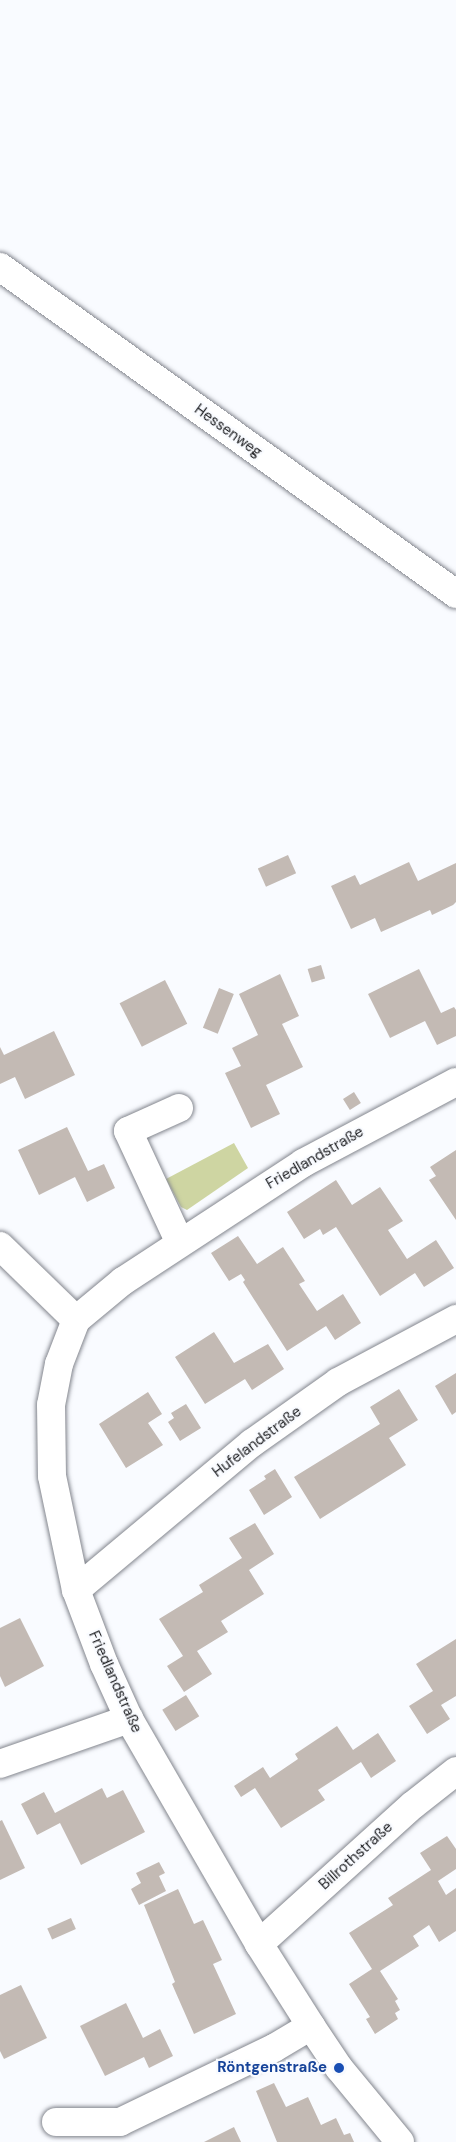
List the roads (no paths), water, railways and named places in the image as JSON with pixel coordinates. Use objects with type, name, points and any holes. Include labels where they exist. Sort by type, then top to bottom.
[{"type":"street","name":"Hessenweg","points":[[0,267],[456,594]]},
{"type":"street","name":"Friedlandstraße","points":[[400,2142],[339,2068],[311,2026],[259,1944],[129,1719],[104,1664],[76,1590],[52,1476],[51,1405],[59,1364],[76,1320],[123,1281],[179,1241],[303,1163],[456,1082]]},
{"type":"street","points":[[179,1108],[128,1131],[179,1241]]},
{"type":"street","points":[[0,1246],[76,1320]]},
{"type":"street","name":"Hufelandstraße","points":[[76,1590],[252,1443],[338,1382],[456,1319]]},
{"type":"street","points":[[0,1764],[129,1719]]},
{"type":"street","name":"Billrothstraße","points":[[259,1944],[413,1804],[456,1771]]},
{"type":"street","points":[[56,2122],[120,2122],[274,2048],[311,2026]]},
{"type":"place","name":"Röntgenstraße","points":[[339,2068]]}]
